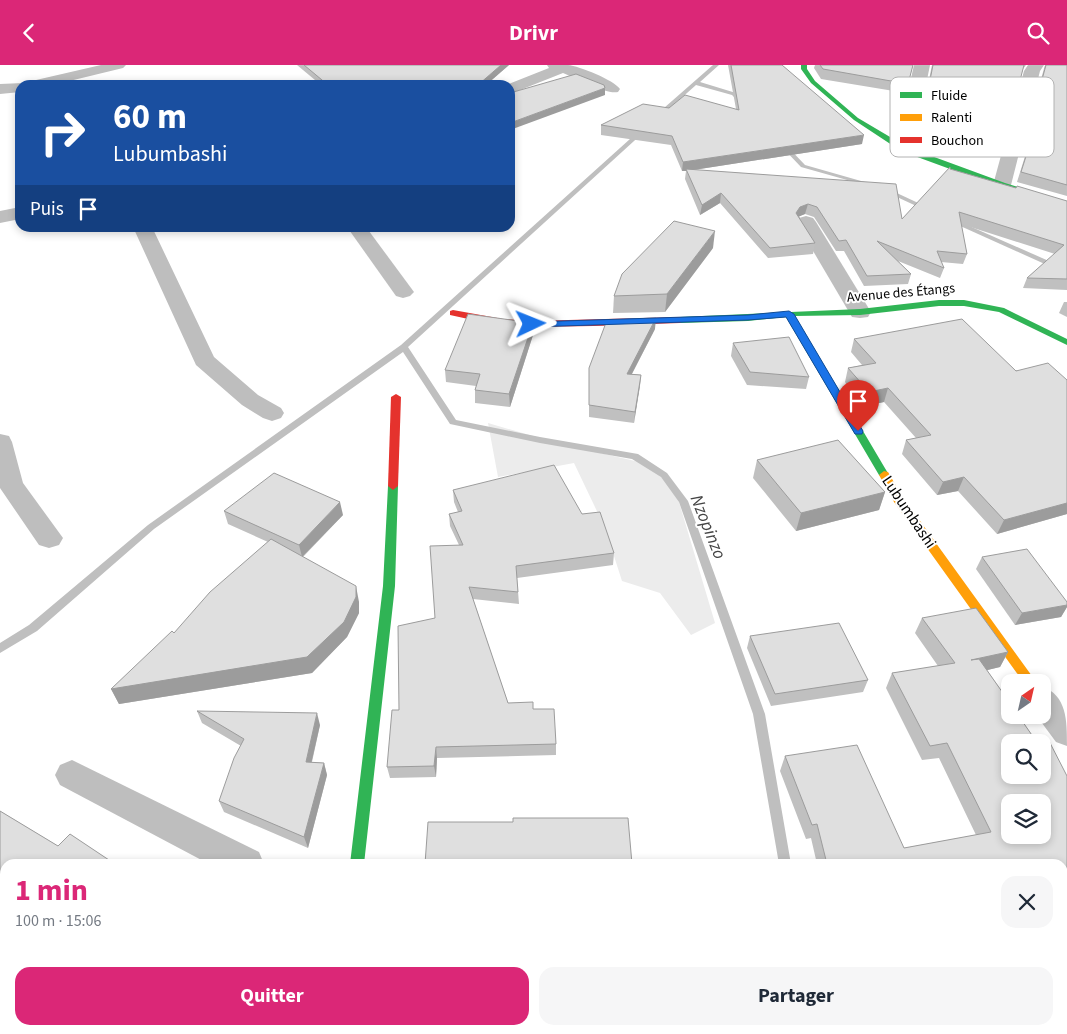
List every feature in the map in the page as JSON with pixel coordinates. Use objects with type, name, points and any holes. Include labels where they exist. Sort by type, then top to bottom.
[{"type":"street","points":[[54,80],[118,65]]},
{"type":"street","points":[[804,65],[804,69],[813,82],[856,119],[890,140]]},
{"type":"street","points":[[1030,77],[1036,65]]},
{"type":"street","points":[[515,87],[559,66],[593,79],[612,89]]},
{"type":"street","points":[[0,89],[15,88]]},
{"type":"street","points":[[926,157],[1002,185],[1067,204]]},
{"type":"street","points":[[1002,185],[1009,157]]},
{"type":"street","points":[[0,217],[15,214]]},
{"type":"street","points":[[806,222],[860,313]]},
{"type":"street","points":[[144,232],[204,360],[250,400],[272,413]]},
{"type":"street","points":[[360,232],[403,292]]},
{"type":"street","name":"Avenue des Étangs","points":[[789,314],[860,313],[939,303],[982,305],[1020,318],[1067,341]]},
{"type":"street","points":[[452,313],[531,324],[748,318],[789,314]]},
{"type":"street","name":"Lubumbashi","points":[[789,314],[898,499],[1024,674]]},
{"type":"street","points":[[358,859],[389,586],[396,397]]},
{"type":"street","points":[[0,442],[11,485],[49,538]]},
{"type":"street","points":[[1051,711],[1067,733]]},
{"type":"street","points":[[72,775],[236,859]]},
{"type":"shaded area","points":[[488,423],[557,443],[648,464],[676,492],[715,623],[691,635],[660,593],[622,581],[605,528],[574,463],[498,477]]},
{"type":"building","points":[[304,65],[501,65],[484,80],[322,80]]},
{"type":"building","points":[[731,65],[782,65],[864,135],[683,162],[672,136],[601,125],[643,104],[669,108],[685,95],[739,110]]},
{"type":"building","points":[[820,65],[913,65],[910,77],[890,77],[890,81],[823,69]]},
{"type":"building","points":[[933,65],[1024,65],[1021,77],[931,77]]},
{"type":"building","points":[[1046,65],[1067,65],[1067,185],[1021,172],[1026,157],[1054,157],[1054,77],[1043,77]]},
{"type":"building","points":[[576,74],[604,85],[605,88],[515,121],[515,92]]},
{"type":"building","points":[[950,167],[950,169],[1067,201],[1067,279],[1027,278],[1064,245],[959,212],[967,254],[937,251],[944,268],[877,241],[911,274],[867,276],[846,240],[839,241],[817,207],[808,204],[800,207],[796,213],[815,243],[770,248],[721,193],[702,205],[686,169],[896,184],[902,219]]},
{"type":"building","points":[[674,221],[715,231],[667,294],[614,296],[622,274]]},
{"type":"building","points":[[468,314],[533,323],[509,394],[475,390],[480,374],[445,370]]},
{"type":"building","points":[[656,318],[627,374],[641,375],[635,412],[589,405],[589,368],[607,320]]},
{"type":"building","points":[[962,319],[1016,371],[1048,363],[1067,380],[1067,503],[1004,520],[964,477],[943,482],[906,440],[931,435],[888,388],[869,392],[848,368],[876,363],[854,339]]},
{"type":"building","points":[[789,337],[809,377],[750,372],[733,343]]},
{"type":"building","points":[[838,440],[885,492],[801,513],[757,460]]},
{"type":"building","points":[[554,465],[582,514],[600,512],[614,553],[516,566],[518,592],[469,587],[508,703],[533,702],[533,709],[554,709],[556,744],[436,747],[434,766],[387,767],[392,710],[399,710],[398,626],[435,618],[430,546],[463,545],[449,514],[462,511],[453,490]]},
{"type":"building","points":[[274,473],[340,502],[299,545],[224,511]]},
{"type":"building","points":[[271,539],[356,586],[356,597],[344,622],[307,657],[111,689],[172,631],[174,633],[210,592]]},
{"type":"building","points":[[1027,549],[1067,602],[1067,605],[1022,613],[982,557]]},
{"type":"building","points":[[976,608],[1008,652],[971,660],[979,659],[1001,690],[1001,724],[1024,724],[1031,734],[1001,734],[1001,784],[1051,784],[1051,745],[1067,776],[1067,859],[826,859],[817,824],[812,825],[785,756],[857,745],[904,848],[991,832],[947,743],[930,746],[892,673],[955,663],[922,618]]},
{"type":"building","points":[[839,623],[868,680],[775,694],[750,636]]},
{"type":"building","points":[[197,711],[317,713],[306,762],[324,763],[304,837],[219,801],[234,758],[244,739]]},
{"type":"building","points":[[0,811],[58,846],[70,834],[108,859],[0,859]]},
{"type":"building","points":[[513,818],[628,818],[632,859],[425,859],[428,822],[513,822]]},
{"type":"waterway","points":[[695,83],[716,65]]},
{"type":"waterway","points":[[658,116],[695,83]]},
{"type":"waterway","points":[[695,83],[734,94],[742,102]]},
{"type":"waterway","points":[[404,347],[642,131]]},
{"type":"waterway","points":[[783,145],[803,166],[872,185]]},
{"type":"waterway","points":[[886,190],[927,209]]},
{"type":"waterway","points":[[949,219],[1067,272]]},
{"type":"waterway","points":[[0,649],[33,628],[151,527],[404,347]]},
{"type":"waterway","name":"Nzopinzo","points":[[404,347],[453,422],[540,440],[635,456],[664,475],[683,501],[759,714],[784,859]]},
{"type":"traffic: fast","points":[[804,65],[804,69],[813,82],[856,119],[890,140]]},
{"type":"traffic: fast","points":[[926,157],[1002,185],[1067,204]]},
{"type":"traffic: fast","points":[[789,314],[860,312],[939,303],[964,303],[1001,310],[1067,342]]},
{"type":"traffic: fast","points":[[680,320],[748,318],[789,314],[884,475]]},
{"type":"traffic: fast","points":[[358,859],[389,586],[393,486]]},
{"type":"traffic: slow","points":[[884,475],[898,499],[1024,674]]},
{"type":"traffic: jam","points":[[453,313],[503,322],[531,324],[680,320]]},
{"type":"traffic: jam","points":[[393,486],[396,397]]},
{"type":"route","points":[[531,324],[748,318],[789,314],[858,431]]}]
